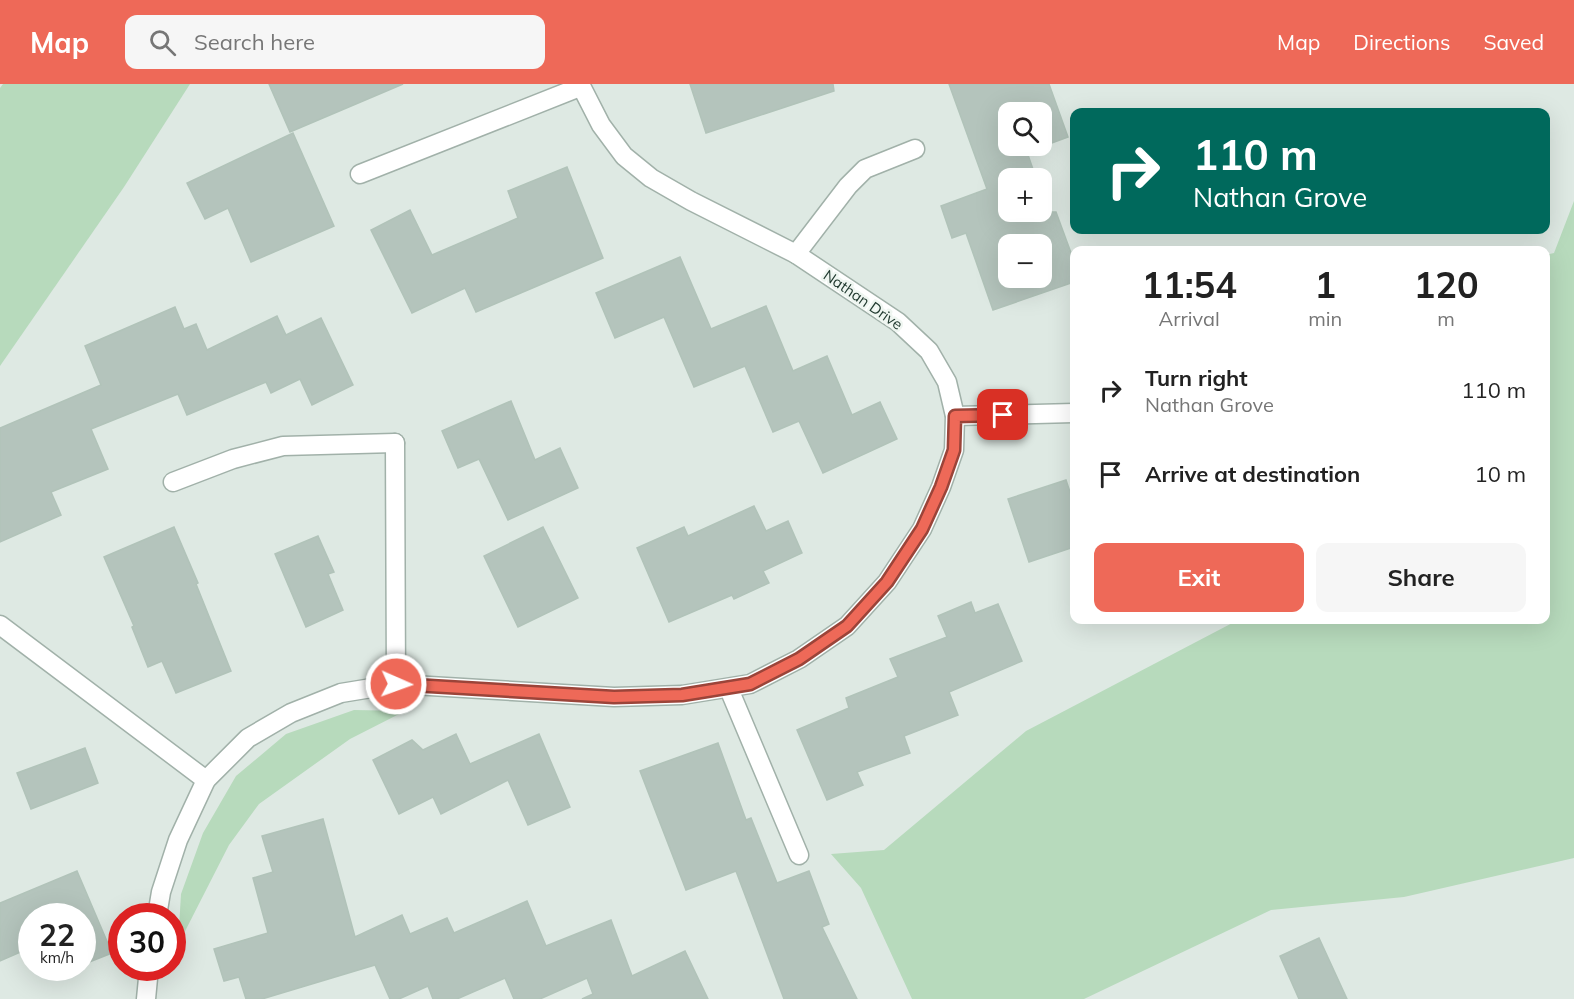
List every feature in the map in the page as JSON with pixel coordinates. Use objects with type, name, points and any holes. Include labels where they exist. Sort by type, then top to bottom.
[{"type":"street","points":[[360,174],[580,85]]},
{"type":"street","name":"Nathan Drive","points":[[159,903],[178,840],[206,780],[248,738],[291,713],[341,693],[396,684],[614,697],[682,695],[750,684],[799,659],[847,626],[887,582],[922,529],[941,487],[954,450],[955,416],[947,382],[929,351],[898,322],[796,254],[691,201],[651,178],[624,156],[601,125],[580,85]]},
{"type":"street","points":[[796,254],[848,186],[865,169],[915,149]]},
{"type":"street","points":[[955,416],[1070,413]]},
{"type":"street","points":[[173,483],[233,459],[283,446],[395,443],[396,684]]},
{"type":"street","points":[[0,625],[206,780]]},
{"type":"street","points":[[729,689],[799,855]]},
{"type":"street","points":[[146,999],[148,981]]},
{"type":"green space","points":[[3,84],[190,84],[124,187],[0,366],[0,88]]},
{"type":"green space","points":[[1574,201],[1574,858],[1404,897],[1271,910],[1084,999],[912,999],[861,888],[831,854],[884,850],[1026,731],[1230,624],[1550,624],[1550,254],[1554,253]]},
{"type":"green space","points":[[354,710],[405,711],[350,739],[259,804],[229,845],[186,929],[186,903],[180,903],[181,894],[203,833],[236,776],[286,734]]},
{"type":"building","points":[[269,84],[403,84],[290,132]]},
{"type":"building","points":[[690,84],[833,84],[834,91],[706,133]]},
{"type":"building","points":[[949,84],[1049,84],[1068,137],[1052,143],[1052,102],[998,102],[998,156],[1028,156],[1033,168],[998,168],[998,222],[1052,222],[1052,212],[1056,212],[1070,250],[1070,283],[993,310],[966,233],[952,238],[941,206],[987,189]]},
{"type":"building","points":[[293,133],[334,226],[251,262],[228,208],[205,219],[187,183]]},
{"type":"building","points":[[567,167],[603,258],[476,312],[465,288],[412,313],[371,230],[410,210],[432,255],[518,218],[508,191]]},
{"type":"building","points":[[680,257],[711,329],[766,306],[793,371],[827,356],[852,415],[880,402],[897,439],[823,473],[799,421],[773,432],[745,366],[694,387],[664,317],[615,338],[596,293]]},
{"type":"building","points":[[175,307],[184,329],[196,324],[207,350],[277,316],[286,335],[321,318],[353,385],[312,405],[300,379],[271,393],[266,382],[187,415],[178,394],[91,429],[108,469],[51,492],[61,515],[0,542],[0,428],[101,385],[85,346]]},
{"type":"building","points":[[511,401],[535,460],[560,448],[578,488],[508,520],[479,459],[458,468],[442,431]]},
{"type":"building","points":[[1066,480],[1070,492],[1070,548],[1029,562],[1008,499]]},
{"type":"building","points":[[754,506],[766,531],[788,521],[802,553],[763,571],[769,583],[734,599],[732,595],[669,622],[637,548],[684,527],[688,536]]},
{"type":"building","points":[[174,527],[231,671],[176,693],[162,661],[148,667],[132,627],[134,626],[104,557]]},
{"type":"building","points":[[543,527],[578,598],[518,627],[484,556]]},
{"type":"building","points":[[318,536],[334,572],[328,574],[343,610],[306,627],[275,554]]},
{"type":"building","points":[[971,602],[975,613],[998,604],[1022,661],[949,692],[958,715],[904,736],[910,753],[857,772],[863,785],[827,800],[797,730],[849,708],[846,698],[898,677],[890,659],[947,637],[938,616]]},
{"type":"building","points":[[456,734],[470,764],[539,734],[570,807],[528,825],[508,780],[441,814],[433,797],[399,814],[373,760],[412,740],[423,750]]},
{"type":"building","points":[[718,743],[746,820],[751,818],[777,883],[809,871],[829,924],[822,927],[857,999],[784,999],[736,871],[686,890],[640,771]]},
{"type":"building","points":[[85,748],[98,783],[31,809],[17,773]]},
{"type":"building","points":[[323,819],[355,937],[402,915],[410,934],[447,918],[454,933],[527,901],[546,946],[611,920],[632,976],[685,951],[708,999],[582,999],[593,994],[587,978],[540,999],[514,999],[505,978],[457,999],[433,999],[428,986],[399,999],[390,999],[375,965],[262,999],[246,999],[239,977],[224,981],[214,949],[268,933],[253,878],[273,872],[262,836]]},
{"type":"building","points":[[77,871],[91,903],[18,903],[18,953],[0,961],[0,903]]},
{"type":"building","points":[[96,916],[108,944],[108,955],[96,959]]},
{"type":"building","points":[[1319,938],[1347,999],[1299,999],[1280,956]]},
{"type":"route","points":[[396,684],[614,697],[682,695],[750,684],[799,659],[847,626],[887,582],[922,529],[941,487],[954,450],[955,416],[1003,415]]}]
